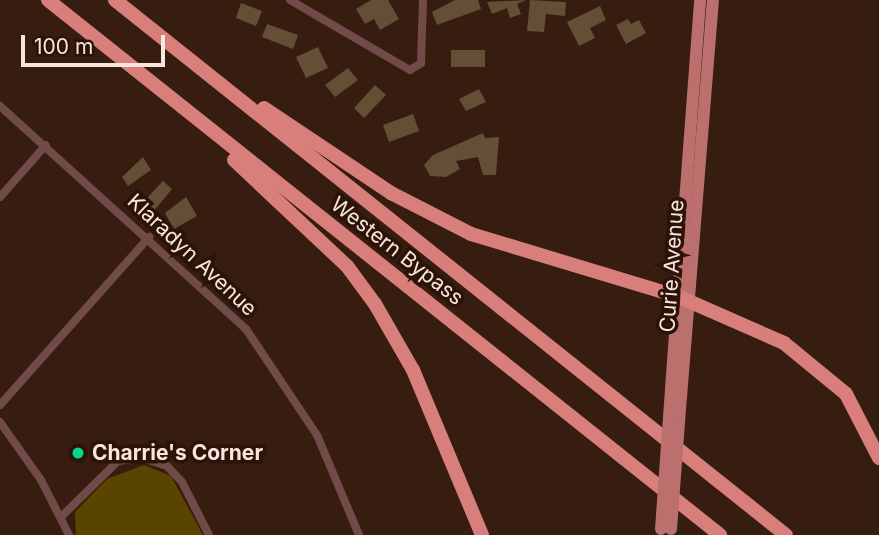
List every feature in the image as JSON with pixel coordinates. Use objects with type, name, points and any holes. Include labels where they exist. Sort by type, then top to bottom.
[{"type":"highway","name":"Western Bypass","points":[[48,0],[720,535]]},
{"type":"highway","name":"Western Bypass","points":[[115,0],[786,535]]},
{"type":"highway","points":[[211,77],[450,225],[515,251],[683,298],[784,343],[819,366],[857,409],[879,458]]},
{"type":"highway","points":[[151,83],[312,232],[375,304],[413,370],[482,535]]},
{"type":"main road","name":"Curie Avenue","points":[[666,532],[700,0]]},
{"type":"main road","name":"Curie Avenue","points":[[683,298],[713,0]]},
{"type":"street","points":[[290,0],[410,69],[421,63],[423,0]]},
{"type":"street","name":"Klaradyn Avenue","points":[[0,106],[229,309],[268,357],[317,435],[359,535]]},
{"type":"street","points":[[0,197],[46,145]]},
{"type":"street","points":[[0,405],[149,237]]},
{"type":"street","points":[[0,422],[62,516],[69,535]]},
{"type":"street","points":[[62,516],[118,461],[142,458],[167,466],[182,482],[209,535]]},
{"type":"shaded area","points":[[144,465],[171,476],[203,535],[76,535],[75,512],[107,479]]},
{"type":"building","points":[[371,0],[388,0],[399,19],[380,30],[374,19],[365,24],[356,9]]},
{"type":"building","points":[[455,0],[478,0],[481,9],[437,25],[432,12]]},
{"type":"building","points":[[526,0],[517,4],[521,14],[510,18],[507,8],[492,14],[487,2]]},
{"type":"building","points":[[530,0],[566,2],[565,16],[546,14],[544,32],[527,31]]},
{"type":"building","points":[[241,3],[262,11],[256,26],[236,18]]},
{"type":"building","points":[[600,6],[606,20],[590,28],[595,38],[579,46],[567,22]]},
{"type":"building","points":[[628,19],[631,24],[639,20],[646,33],[626,44],[616,25]]},
{"type":"building","points":[[267,24],[298,35],[293,49],[262,37]]},
{"type":"building","points":[[318,47],[328,68],[306,78],[296,57]]},
{"type":"building","points":[[451,50],[485,50],[485,67],[451,67]]},
{"type":"building","points":[[348,68],[358,80],[335,97],[325,85]]},
{"type":"building","points":[[375,85],[386,95],[364,118],[354,108]]},
{"type":"building","points":[[479,89],[486,102],[466,111],[459,99]]},
{"type":"building","points":[[413,114],[419,131],[389,142],[383,125]]},
{"type":"building","points":[[483,133],[485,138],[499,137],[496,175],[483,175],[478,157],[456,161],[460,169],[446,177],[430,176],[424,165],[433,155]]},
{"type":"building","points":[[143,157],[151,170],[128,186],[122,177]]},
{"type":"building","points":[[163,181],[172,189],[149,217],[143,212],[147,198]]},
{"type":"building","points":[[186,197],[197,216],[174,229],[165,213]]},
{"type":"place","name":"Charrie's Corner","points":[[78,453]]}]
